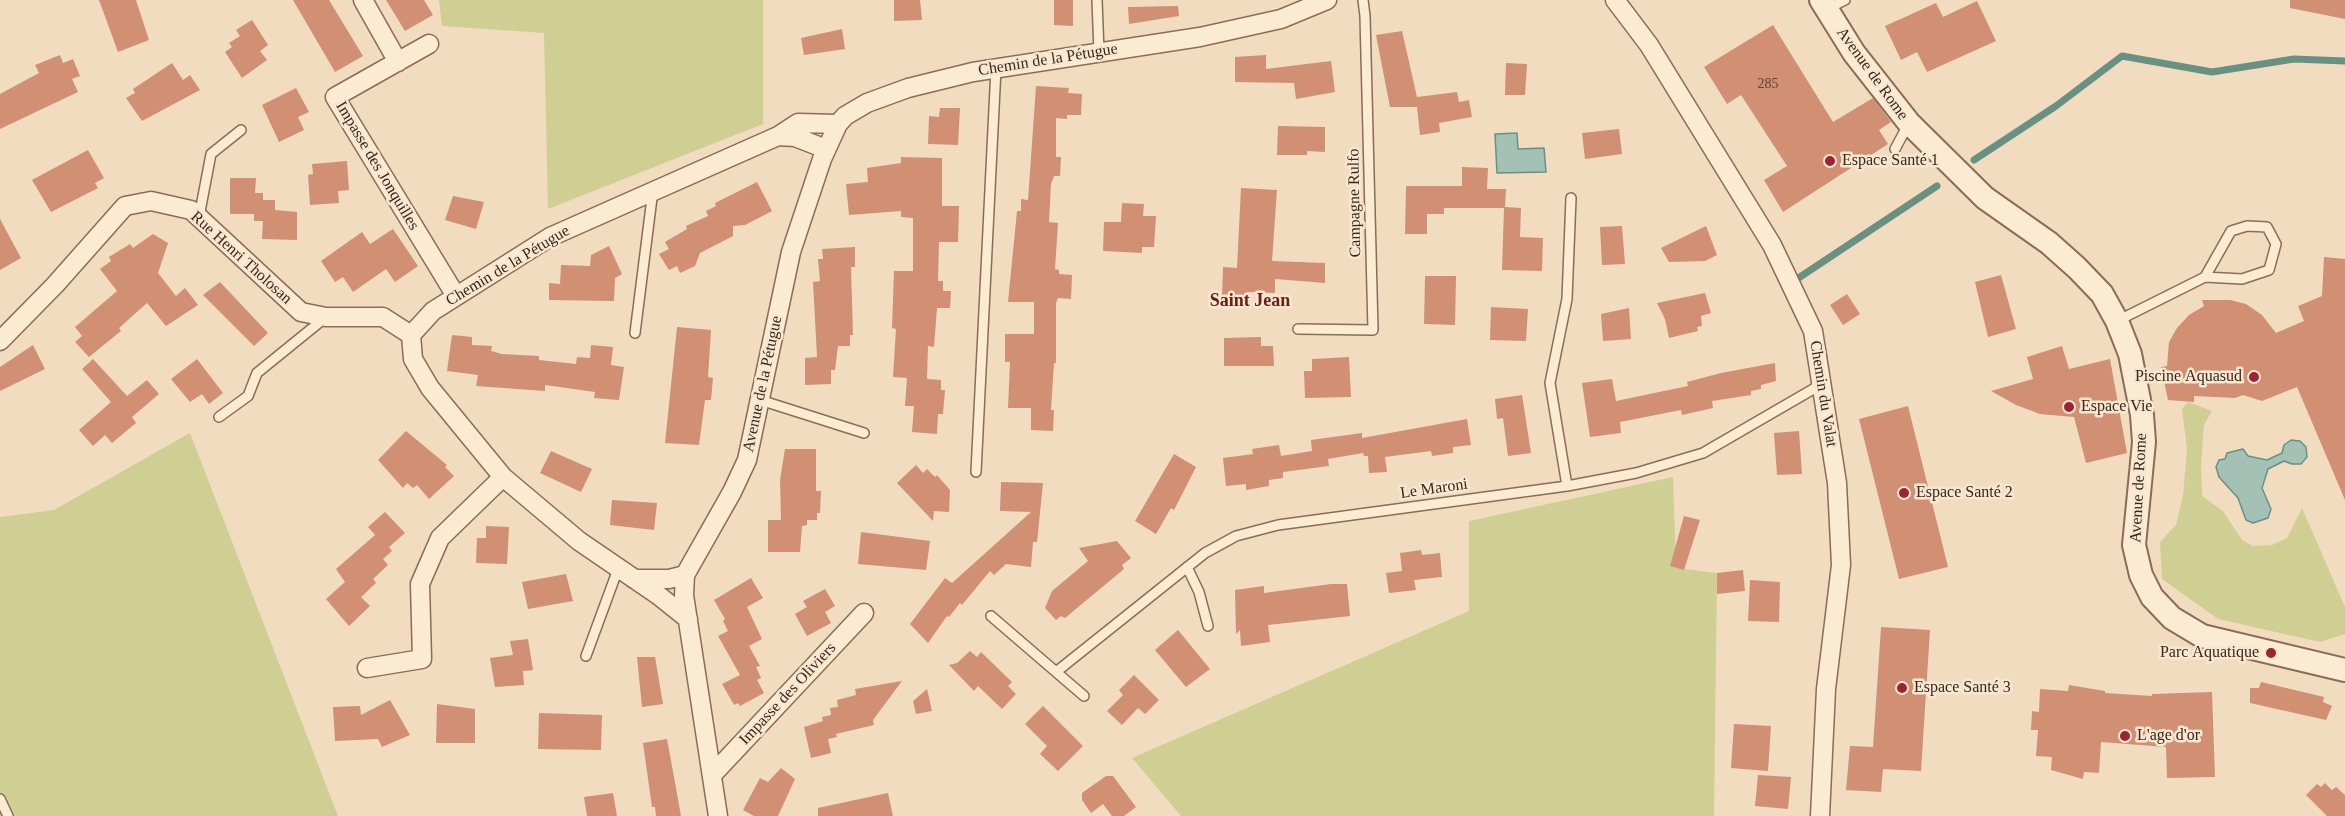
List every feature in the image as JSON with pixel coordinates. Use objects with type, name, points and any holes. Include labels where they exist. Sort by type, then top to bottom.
[{"type":"street","points":[[363,0],[398,62]]},
{"type":"street","name":"Chemin de la Pétugue","points":[[411,335],[432,311],[550,237],[778,136],[798,123],[838,124],[845,116],[867,103],[908,88],[996,68],[1200,37],[1281,19],[1327,0]]},
{"type":"street","name":"Chemin du Valat","points":[[1614,0],[1649,45],[1772,245],[1813,331],[1837,483],[1841,565],[1826,688],[1820,816]]},
{"type":"street","name":"Avenue de Rome","points":[[1831,3],[1854,53],[1909,123],[1985,198],[2049,243],[2077,268],[2102,294],[2117,321],[2130,354],[2142,415],[2144,442],[2134,545],[2140,575],[2152,597],[2172,618],[2202,636],[2345,670]]},
{"type":"street","name":"Impasse des Jonquilles","points":[[429,44],[335,97],[456,296]]},
{"type":"street","name":"Avenue de la Pétugue","points":[[685,581],[747,460],[791,252],[826,149],[838,124]]},
{"type":"street","points":[[778,136],[795,137],[826,149]]},
{"type":"street","name":"Rue Henri Tholosan","points":[[0,340],[55,285],[125,206],[151,201],[191,210],[301,312],[326,317],[383,317],[411,335]]},
{"type":"street","points":[[411,335],[413,359],[430,388],[503,477],[579,541],[658,595],[688,619]]},
{"type":"street","points":[[367,668],[422,659],[420,584],[440,537],[503,477]]},
{"type":"street","points":[[626,574],[685,581]]},
{"type":"street","points":[[658,595],[685,581]]},
{"type":"street","points":[[685,581],[688,619],[718,816]]},
{"type":"street","name":"Impasse des Oliviers","points":[[712,775],[864,613]]},
{"type":"lane","points":[[1097,0],[1099,52]]},
{"type":"lane","name":"Campagne Rulfo","points":[[1298,329],[1373,330],[1363,0]]},
{"type":"lane","points":[[976,472],[996,68]]},
{"type":"lane","points":[[1894,149],[1909,123]]},
{"type":"lane","points":[[199,218],[211,154],[241,129]]},
{"type":"lane","points":[[635,333],[653,190]]},
{"type":"lane","points":[[1567,486],[1550,383],[1566,299],[1571,198]]},
{"type":"lane","points":[[2117,321],[2205,277],[2242,279],[2269,270],[2276,244],[2267,227],[2247,226],[2231,231],[2205,277]]},
{"type":"lane","points":[[219,417],[248,396],[257,373],[326,317]]},
{"type":"lane","name":"Le Maroni","points":[[1056,672],[1205,553],[1236,536],[1278,525],[1567,486],[1636,473],[1703,453],[1822,384]]},
{"type":"lane","points":[[760,400],[864,433]]},
{"type":"lane","points":[[1187,567],[1199,592],[1208,626]]},
{"type":"lane","points":[[586,656],[626,574]]},
{"type":"lane","points":[[992,615],[1084,696]]},
{"type":"lane","points":[[0,799],[8,816]]},
{"type":"green space","points":[[439,0],[763,0],[763,124],[548,209],[544,33],[442,26]]},
{"type":"green space","points":[[2188,402],[2212,411],[2204,425],[2201,464],[2202,496],[2223,511],[2242,540],[2253,546],[2272,545],[2287,538],[2302,508],[2345,607],[2345,634],[2320,642],[2218,619],[2162,579],[2160,542],[2176,525],[2183,496],[2187,449],[2182,409]]},
{"type":"green space","points":[[190,433],[338,816],[0,816],[0,517],[54,510]]},
{"type":"green space","points":[[1673,477],[1676,568],[1717,573],[1714,816],[1181,816],[1132,758],[1469,611],[1469,521]]},
{"type":"shaded area","points":[[1517,133],[1518,149],[1544,148],[1546,172],[1497,173],[1495,134]]},
{"type":"shaded area","points":[[2291,440],[2300,441],[2306,447],[2307,457],[2301,464],[2284,461],[2268,469],[2262,488],[2271,509],[2268,518],[2253,523],[2246,520],[2238,498],[2219,477],[2216,467],[2219,460],[2225,459],[2227,453],[2243,449],[2248,456],[2267,460],[2282,453],[2284,445]]},
{"type":"building","points":[[99,0],[136,0],[149,40],[118,52]]},
{"type":"building","points":[[293,0],[329,0],[363,56],[335,72]]},
{"type":"building","points":[[386,0],[424,0],[433,15],[405,31]]},
{"type":"building","points":[[894,0],[920,0],[922,20],[894,21]]},
{"type":"building","points":[[1054,0],[1073,0],[1073,26],[1054,25]]},
{"type":"building","points":[[2290,0],[2345,0],[2345,19],[2290,8]]},
{"type":"building","points":[[1977,1],[1996,41],[1927,72],[1917,52],[1901,60],[1885,26],[1936,3],[1943,17]]},
{"type":"building","points":[[1178,6],[1179,16],[1129,24],[1128,7]]},
{"type":"building","points":[[252,20],[268,45],[260,51],[267,60],[242,78],[225,52],[232,47],[229,43],[240,36],[236,30]]},
{"type":"building","points":[[1773,25],[1833,122],[1873,98],[1891,122],[1879,130],[1888,144],[1783,212],[1764,180],[1787,166],[1741,95],[1727,104],[1704,67]]},
{"type":"building","points":[[842,29],[845,49],[804,55],[801,38]]},
{"type":"building","points":[[1402,31],[1417,97],[1457,92],[1459,102],[1469,100],[1472,117],[1439,123],[1440,132],[1420,135],[1417,107],[1390,107],[1376,35]]},
{"type":"building","points":[[60,55],[63,63],[73,59],[80,76],[72,79],[78,92],[0,129],[0,94],[39,73],[35,65]]},
{"type":"building","points":[[1266,55],[1266,69],[1331,61],[1335,92],[1296,99],[1294,83],[1235,82],[1235,57]]},
{"type":"building","points":[[172,63],[183,80],[190,75],[200,90],[142,121],[126,98],[135,93],[133,89]]},
{"type":"building","points":[[1506,63],[1527,64],[1525,95],[1505,95]]},
{"type":"building","points":[[1036,86],[1069,88],[1068,93],[1082,94],[1081,115],[1067,115],[1067,119],[1056,118],[1056,157],[1061,157],[1060,176],[1054,176],[1051,184],[1049,222],[1058,223],[1055,269],[1059,270],[1059,274],[1072,275],[1071,299],[1058,298],[1056,303],[1056,363],[1054,363],[1051,410],[1054,410],[1053,431],[1031,430],[1031,408],[1008,408],[1010,362],[1005,362],[1005,334],[1034,334],[1034,302],[1008,302],[1017,211],[1021,211],[1021,199],[1028,200]]},
{"type":"building","points":[[296,88],[309,112],[298,117],[304,130],[279,142],[262,105]]},
{"type":"building","points":[[940,108],[960,108],[958,145],[928,144],[929,116],[939,117]]},
{"type":"building","points":[[1278,126],[1325,127],[1325,152],[1307,151],[1307,155],[1277,155]]},
{"type":"building","points":[[1619,129],[1622,154],[1585,159],[1582,133]]},
{"type":"building","points":[[88,150],[104,178],[95,183],[98,188],[51,212],[32,180]]},
{"type":"building","points":[[901,157],[942,158],[942,206],[959,206],[958,242],[939,242],[938,281],[943,281],[943,291],[951,291],[950,308],[937,308],[934,347],[928,346],[927,379],[941,380],[941,390],[945,390],[943,414],[938,414],[937,434],[912,432],[914,406],[905,406],[907,378],[893,377],[896,329],[892,328],[894,271],[913,271],[913,218],[901,217],[901,211],[849,215],[846,184],[868,182],[867,168],[901,163]]},
{"type":"building","points":[[347,161],[349,190],[338,191],[339,203],[310,205],[308,175],[313,174],[312,164]]},
{"type":"building","points":[[1462,167],[1488,168],[1487,189],[1506,189],[1505,207],[1521,208],[1520,237],[1543,238],[1542,271],[1502,270],[1504,208],[1444,208],[1444,214],[1427,214],[1427,234],[1405,234],[1406,186],[1462,186]]},
{"type":"building","points":[[230,178],[256,178],[255,193],[263,193],[263,200],[275,200],[275,210],[297,212],[297,240],[262,239],[263,221],[254,221],[254,214],[230,214]]},
{"type":"building","points":[[757,182],[772,211],[745,225],[733,226],[733,236],[700,253],[695,266],[680,273],[677,266],[669,270],[659,254],[669,249],[665,242],[687,229],[686,226],[708,216],[706,211],[716,206],[715,203]]},
{"type":"building","points":[[1241,188],[1277,190],[1272,261],[1325,263],[1325,283],[1275,279],[1275,293],[1247,292],[1248,297],[1222,296],[1223,267],[1237,268]]},
{"type":"building","points":[[453,196],[484,202],[476,229],[445,220]]},
{"type":"building","points":[[1122,203],[1144,204],[1143,216],[1156,216],[1154,247],[1142,247],[1142,253],[1103,251],[1104,222],[1121,222]]},
{"type":"building","points":[[0,219],[21,258],[0,270]]},
{"type":"building","points":[[1622,226],[1625,264],[1602,265],[1600,227]]},
{"type":"building","points":[[1706,226],[1717,255],[1705,261],[1669,262],[1661,248]]},
{"type":"building","points":[[393,229],[418,266],[395,282],[386,269],[353,292],[343,277],[335,282],[321,261],[362,232],[370,244]]},
{"type":"building","points":[[153,234],[168,243],[158,273],[176,296],[185,288],[198,305],[166,326],[147,303],[119,328],[121,331],[89,357],[75,342],[82,336],[75,327],[117,291],[100,269],[111,261],[109,257],[130,244],[133,248]]},
{"type":"building","points":[[609,246],[622,274],[615,278],[614,301],[549,300],[549,283],[560,284],[561,265],[590,266],[591,255]]},
{"type":"building","points":[[855,247],[855,267],[851,267],[853,335],[850,335],[850,346],[838,346],[835,370],[831,370],[831,384],[805,385],[805,358],[817,357],[813,282],[820,281],[818,259],[823,259],[822,249]]},
{"type":"building","name":"Piscine Aquasud","points":[[2324,257],[2345,259],[2345,500],[2297,387],[2262,401],[2243,395],[2235,398],[2194,396],[2194,402],[2168,400],[2161,367],[2167,366],[2169,342],[2177,328],[2189,315],[2204,306],[2202,300],[2230,300],[2246,304],[2262,315],[2276,333],[2304,321],[2298,306],[2322,296]]},
{"type":"building","points":[[2001,275],[2016,329],[1988,337],[1975,282]]},
{"type":"building","points":[[1425,276],[1456,276],[1455,325],[1424,324]]},
{"type":"building","points":[[220,282],[268,333],[254,346],[203,295]]},
{"type":"building","points":[[1705,293],[1711,313],[1701,316],[1702,326],[1697,327],[1698,331],[1669,338],[1665,319],[1657,303]]},
{"type":"building","points":[[1847,294],[1860,314],[1843,325],[1830,305]]},
{"type":"building","points":[[1491,307],[1528,309],[1526,341],[1490,340]]},
{"type":"building","points":[[1629,308],[1631,339],[1603,341],[1601,314]]},
{"type":"building","points":[[677,327],[711,330],[708,377],[713,378],[711,400],[705,400],[699,445],[665,443]]},
{"type":"building","points":[[452,335],[472,337],[472,345],[492,346],[491,351],[502,354],[539,356],[539,360],[576,364],[577,357],[590,358],[591,345],[613,347],[611,365],[624,367],[619,400],[594,398],[595,392],[545,385],[545,391],[476,386],[478,375],[447,371]]},
{"type":"building","points":[[1261,337],[1261,346],[1273,346],[1274,366],[1224,366],[1224,338]]},
{"type":"building","points":[[33,345],[45,369],[0,391],[0,367]]},
{"type":"building","name":"Espace Vie","points":[[2062,346],[2069,369],[2110,359],[2127,453],[2086,463],[2074,417],[2040,414],[2016,405],[1991,391],[2033,379],[2027,357]]},
{"type":"building","points":[[1349,357],[1351,397],[1305,398],[1304,371],[1312,371],[1312,359]]},
{"type":"building","points":[[93,359],[127,396],[147,380],[159,394],[132,417],[136,423],[112,443],[105,435],[93,446],[79,430],[111,402],[82,369]]},
{"type":"building","points":[[197,359],[223,393],[209,404],[202,394],[190,402],[171,379]]},
{"type":"building","points":[[1775,363],[1776,381],[1761,385],[1761,389],[1751,391],[1751,395],[1712,401],[1713,408],[1682,415],[1681,410],[1620,422],[1621,433],[1590,437],[1582,383],[1612,379],[1616,401],[1688,386],[1687,382],[1721,373]]},
{"type":"building","points":[[1522,395],[1531,453],[1508,456],[1503,418],[1497,419],[1495,399]]},
{"type":"building","name":"Espace Santé 2","points":[[1908,406],[1948,567],[1899,579],[1859,419]]},
{"type":"building","points":[[1467,419],[1471,445],[1453,447],[1453,453],[1432,456],[1431,451],[1385,457],[1387,472],[1369,473],[1368,456],[1364,456],[1363,453],[1328,459],[1329,466],[1283,472],[1283,478],[1269,480],[1269,486],[1246,490],[1246,484],[1226,486],[1223,458],[1253,454],[1252,449],[1279,445],[1281,456],[1312,451],[1311,440],[1362,433],[1362,438]]},
{"type":"building","points":[[406,431],[447,465],[445,467],[454,476],[429,499],[417,485],[413,488],[407,483],[403,488],[378,460]]},
{"type":"building","points":[[1799,431],[1802,474],[1777,475],[1774,433]]},
{"type":"building","points":[[785,449],[816,449],[816,491],[821,491],[820,513],[817,513],[817,520],[807,520],[807,525],[802,526],[800,552],[768,552],[768,520],[781,520],[780,480]]},
{"type":"building","points":[[551,451],[592,469],[581,492],[540,473]]},
{"type":"building","points":[[1174,454],[1196,467],[1174,510],[1171,508],[1156,534],[1135,521]]},
{"type":"building","points":[[916,465],[923,473],[927,469],[935,477],[937,475],[950,490],[949,512],[934,511],[933,521],[897,483]]},
{"type":"building","points":[[1001,482],[1043,483],[1037,542],[1033,542],[1031,567],[1006,564],[994,575],[990,571],[962,605],[960,603],[949,617],[947,616],[928,643],[910,624],[945,578],[952,583],[1031,512],[1000,511]]},
{"type":"building","points":[[612,500],[657,503],[654,530],[610,525]]},
{"type":"building","points":[[385,512],[405,533],[389,547],[392,551],[383,559],[388,565],[373,579],[376,583],[361,597],[370,606],[349,626],[326,599],[345,582],[336,569],[375,535],[368,527]]},
{"type":"building","points":[[1684,516],[1700,520],[1684,570],[1670,566]]},
{"type":"building","points":[[486,526],[509,527],[507,564],[476,563],[477,538],[486,538]]},
{"type":"building","points":[[861,532],[930,541],[926,570],[858,564]]},
{"type":"building","points":[[1117,541],[1131,558],[1122,565],[1124,569],[1065,618],[1061,616],[1056,620],[1045,608],[1052,591],[1088,561],[1079,548]]},
{"type":"building","points":[[1421,550],[1422,555],[1440,553],[1442,577],[1414,580],[1416,590],[1389,593],[1386,573],[1402,571],[1400,553]]},
{"type":"building","points":[[1743,570],[1745,591],[1717,594],[1717,573]]},
{"type":"building","points":[[566,574],[573,601],[528,609],[522,582]]},
{"type":"building","points":[[751,578],[763,598],[747,607],[762,639],[749,646],[760,666],[756,667],[761,678],[757,680],[764,693],[740,706],[738,703],[734,705],[722,684],[740,675],[718,636],[728,631],[723,621],[725,619],[714,600]]},
{"type":"building","points":[[1750,580],[1780,582],[1779,622],[1748,621]]},
{"type":"building","points":[[1347,584],[1350,616],[1268,625],[1270,642],[1241,646],[1240,630],[1236,634],[1235,590],[1264,586],[1264,593]]},
{"type":"building","points":[[825,589],[835,606],[825,612],[831,623],[807,636],[795,614],[807,607],[803,601]]},
{"type":"building","name":"Espace Santé 3","points":[[1881,627],[1930,630],[1921,771],[1883,769],[1881,792],[1846,790],[1850,746],[1873,747]]},
{"type":"building","points":[[1178,630],[1210,669],[1186,687],[1155,650]]},
{"type":"building","points":[[528,639],[533,670],[523,671],[524,685],[495,687],[490,658],[513,655],[510,641]]},
{"type":"building","points":[[970,651],[977,657],[981,652],[1012,682],[1008,686],[1016,694],[1002,709],[978,686],[974,691],[949,665],[957,663]]},
{"type":"building","points":[[637,657],[655,657],[663,704],[642,707]]},
{"type":"building","points":[[1134,675],[1159,700],[1145,714],[1138,708],[1122,725],[1107,711],[1123,695],[1119,690]]},
{"type":"building","points":[[902,681],[873,720],[874,725],[836,734],[837,737],[828,739],[831,753],[811,758],[804,727],[823,721],[822,717],[831,715],[830,708],[838,707],[837,700],[856,695],[855,689]]},
{"type":"building","points":[[2261,682],[2324,697],[2323,702],[2332,706],[2326,720],[2250,703],[2250,688],[2259,688]]},
{"type":"building","name":"L'age d'or","points":[[2069,685],[2105,691],[2105,693],[2152,696],[2152,694],[2212,692],[2215,777],[2167,778],[2166,747],[2101,742],[2099,773],[2084,772],[2083,779],[2051,770],[2052,757],[2036,756],[2038,730],[2031,730],[2032,711],[2039,712],[2040,689],[2068,691]]},
{"type":"building","points":[[927,689],[932,711],[916,714],[913,701]]},
{"type":"building","points":[[390,700],[410,735],[382,747],[378,739],[335,741],[333,707],[360,706],[361,715]]},
{"type":"building","points":[[437,704],[475,709],[475,743],[436,743]]},
{"type":"building","points":[[1043,706],[1083,746],[1058,771],[1040,754],[1047,746],[1025,724]]},
{"type":"building","points":[[539,713],[602,715],[601,750],[538,749]]},
{"type":"building","points":[[1734,724],[1771,726],[1768,771],[1731,768]]},
{"type":"building","points":[[667,739],[681,816],[656,816],[655,807],[652,807],[643,743]]},
{"type":"building","points":[[781,768],[795,779],[778,816],[754,816],[743,810],[760,778],[768,782]]},
{"type":"building","points":[[1758,775],[1791,777],[1788,809],[1755,806]]},
{"type":"building","points":[[1106,776],[1113,776],[1136,807],[1124,816],[1112,816],[1103,804],[1091,813],[1082,800],[1082,793]]},
{"type":"building","points":[[2325,783],[2332,790],[2336,787],[2345,795],[2345,816],[2327,816],[2306,795],[2317,784],[2321,787]]},
{"type":"building","points":[[613,793],[617,816],[587,816],[584,797]]},
{"type":"building","points":[[888,793],[893,816],[818,816],[818,808]]},
{"type":"waterway","points":[[1974,160],[2056,106],[2122,56],[2212,72],[2294,59],[2345,61]]},
{"type":"waterway","points":[[1794,281],[1937,186]]},
{"type":"place","name":"Espace Santé 1","points":[[1830,161]]},
{"type":"place","name":"Piscine Aquasud","points":[[2254,377]]},
{"type":"place","name":"Espace Vie","points":[[2069,407]]},
{"type":"place","name":"Espace Santé 2","points":[[1904,493]]},
{"type":"place","name":"Parc Aquatique","points":[[2271,653]]},
{"type":"place","name":"Espace Santé 3","points":[[1902,688]]},
{"type":"place","name":"L'age d'or","points":[[2125,736]]},
{"type":"district","name":"Saint Jean","points":[[1250,301]]}]
